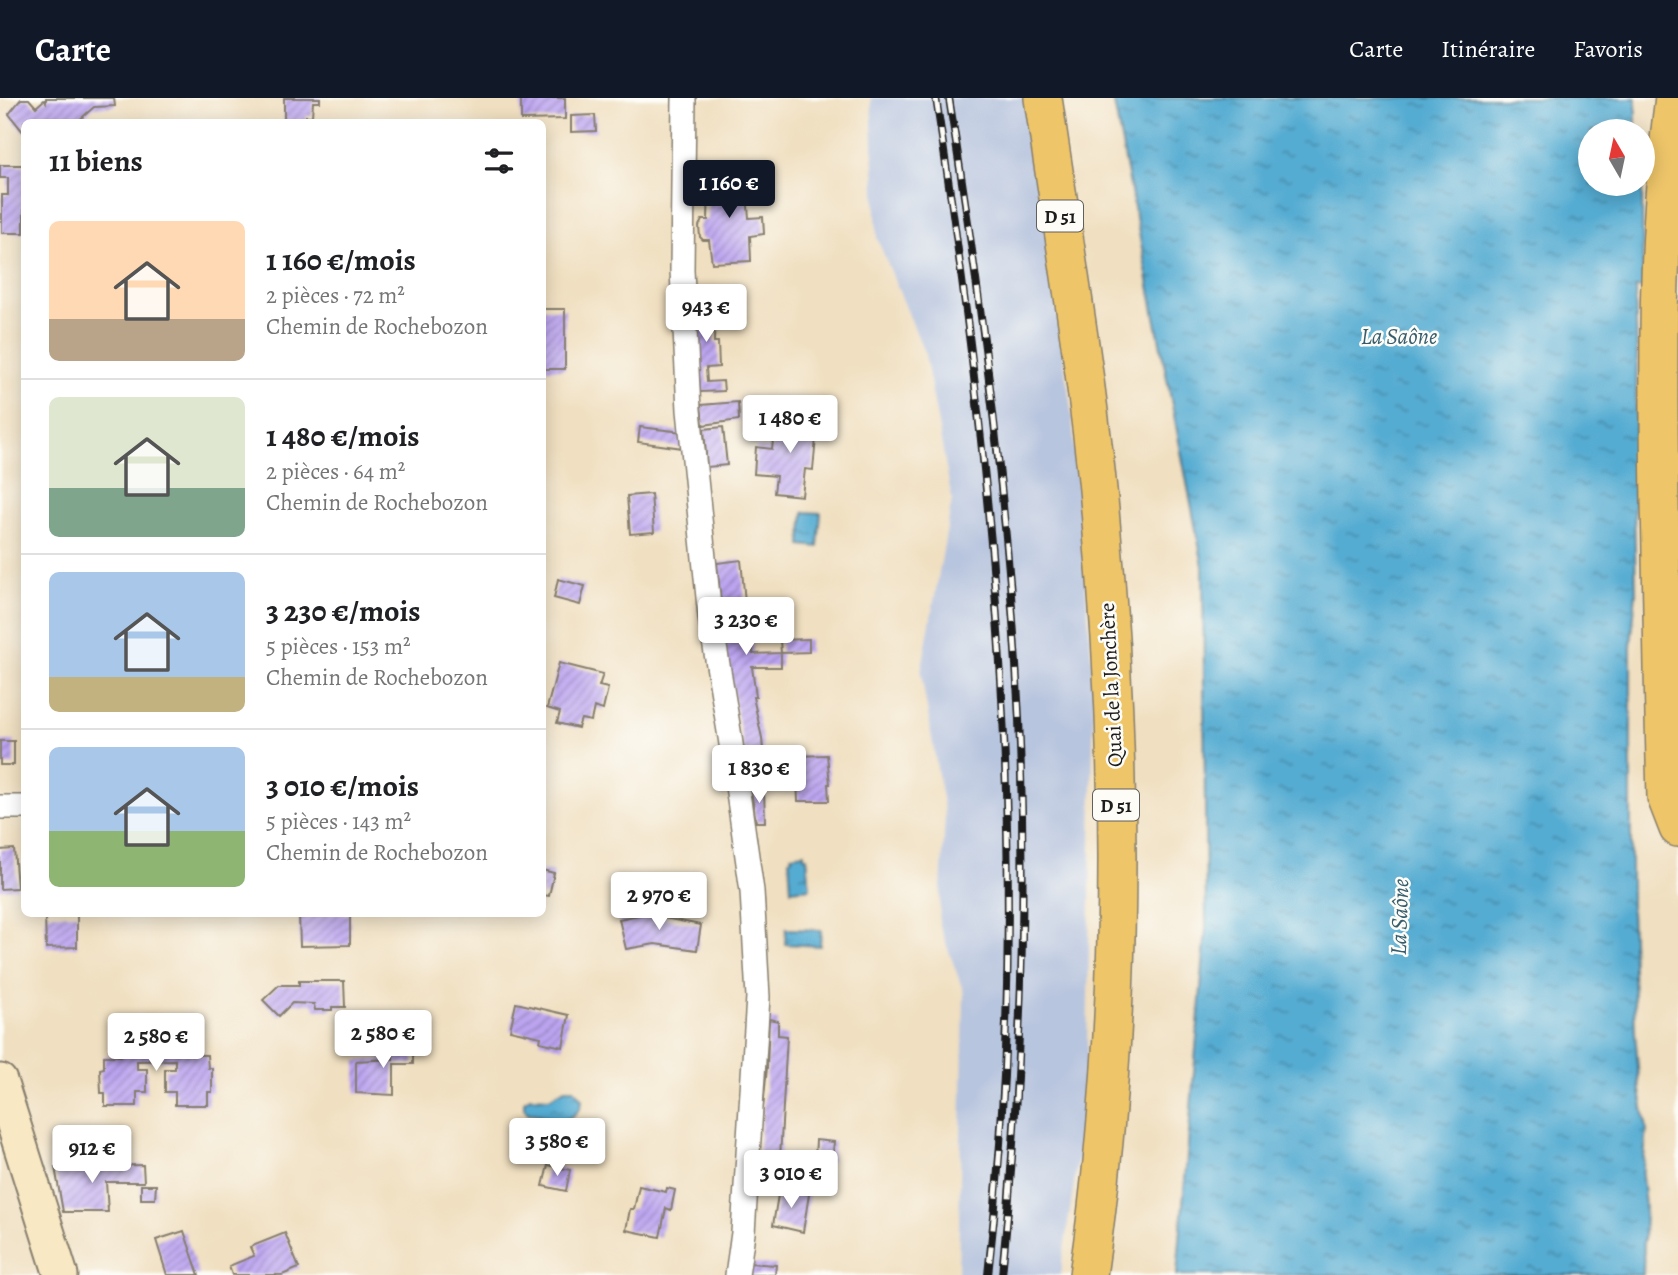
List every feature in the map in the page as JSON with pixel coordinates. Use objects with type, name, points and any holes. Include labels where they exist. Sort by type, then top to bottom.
[{"type":"main road","name":"Quai de la Jonchère","points":[[1043,98],[1078,335],[1100,509],[1114,688],[1118,864],[1112,1043],[1096,1222],[1088,1275]]},
{"type":"main road","points":[[1674,98],[1662,222],[1658,398],[1666,797],[1678,828]]},
{"type":"main road","points":[[1678,218],[1678,518]]},
{"type":"street","points":[[684,98],[682,270],[689,410],[710,617],[752,891],[758,997],[743,1233],[737,1275]]},
{"type":"street","points":[[0,807],[21,807]]},
{"type":"street","points":[[0,1081],[61,1275]]},
{"type":"shaded area","points":[[871,98],[1028,98],[1072,417],[1094,691],[1086,1106],[1060,1275],[958,1275],[964,993],[939,924],[945,816],[921,673],[952,500],[925,354],[877,238]]},
{"type":"water","name":"La Saône","points":[[1113,98],[1636,98],[1636,119],[1578,119],[1578,196],[1642,196],[1643,288],[1635,288],[1636,593],[1631,646],[1631,907],[1635,1031],[1640,1091],[1647,1129],[1642,1177],[1645,1206],[1643,1275],[1177,1275],[1206,929],[1203,566]]},
{"type":"water","points":[[804,512],[821,513],[818,547],[801,545]]},
{"type":"water","points":[[804,853],[804,857],[807,857],[810,888],[791,890],[789,859],[792,859],[791,855]]},
{"type":"water","points":[[786,929],[821,930],[820,946],[785,944]]},
{"type":"water","points":[[565,1089],[574,1089],[582,1099],[577,1112],[566,1120],[556,1122],[542,1115],[528,1113],[524,1108],[524,1101],[530,1097],[549,1098]]},
{"type":"building","points":[[46,98],[114,98],[115,106],[94,107],[80,119],[21,119],[21,129],[9,114],[21,99],[29,99],[36,107],[44,100],[46,102]]},
{"type":"building","points":[[284,98],[320,98],[320,102],[313,102],[312,116],[306,116],[306,119],[284,119]]},
{"type":"building","points":[[521,98],[565,98],[565,119],[521,119]]},
{"type":"building","points":[[595,115],[596,131],[571,132],[571,116]]},
{"type":"building","points":[[0,165],[21,165],[21,233],[2,233],[2,195],[8,195],[8,178],[0,178]]},
{"type":"building","points":[[719,171],[738,173],[744,195],[747,194],[749,218],[763,217],[764,234],[750,236],[751,261],[712,263],[709,240],[700,237],[699,226],[702,220],[708,220],[709,185]]},
{"type":"building","points":[[715,301],[714,342],[718,342],[719,367],[706,368],[707,382],[723,381],[724,391],[700,392],[693,302]]},
{"type":"building","points":[[546,309],[565,309],[565,369],[546,369]]},
{"type":"building","points":[[738,402],[739,420],[703,425],[701,405]]},
{"type":"building","points":[[788,413],[818,416],[813,470],[805,469],[802,496],[774,493],[776,476],[754,474],[756,447],[772,449],[773,441],[779,436],[786,436]]},
{"type":"building","points":[[640,427],[682,432],[683,448],[638,442]]},
{"type":"building","points":[[723,427],[727,465],[707,467],[704,429]]},
{"type":"building","points":[[651,494],[654,532],[630,534],[627,496]]},
{"type":"building","points":[[741,560],[745,602],[748,601],[750,617],[739,618],[740,624],[752,635],[753,654],[781,653],[781,667],[752,667],[756,697],[753,697],[762,738],[764,764],[747,766],[726,655],[717,563]]},
{"type":"building","points":[[558,579],[585,586],[580,605],[554,598]]},
{"type":"building","points":[[809,639],[809,652],[781,653],[780,640]]},
{"type":"building","points":[[559,663],[603,674],[599,686],[608,688],[603,710],[594,707],[591,721],[581,719],[578,728],[557,723],[560,712],[547,708]]},
{"type":"building","points":[[0,741],[14,741],[14,765],[0,765]]},
{"type":"building","points":[[827,755],[829,801],[798,801],[796,756]]},
{"type":"building","points":[[764,790],[765,822],[756,822],[751,791]]},
{"type":"building","points":[[14,849],[17,888],[0,889],[0,850]]},
{"type":"building","points":[[546,871],[554,873],[549,896],[546,896]]},
{"type":"building","points":[[643,914],[701,925],[697,950],[655,944],[626,949],[619,919]]},
{"type":"building","points":[[45,917],[77,917],[77,947],[46,948]]},
{"type":"building","points":[[299,917],[350,917],[350,945],[300,946]]},
{"type":"building","points":[[299,981],[344,981],[345,1007],[315,1010],[314,1004],[292,1003],[279,1016],[263,1000],[279,985],[299,985]]},
{"type":"building","points":[[516,1003],[569,1015],[563,1047],[540,1042],[541,1037],[510,1030]]},
{"type":"building","points":[[769,1019],[778,1021],[778,1035],[787,1036],[780,1158],[809,1161],[808,1174],[814,1175],[816,1140],[834,1142],[832,1162],[828,1162],[827,1183],[756,1178]]},
{"type":"building","points":[[393,1040],[413,1040],[413,1064],[394,1064],[394,1095],[356,1093],[356,1061],[393,1059]]},
{"type":"building","points":[[121,1041],[191,1041],[191,1055],[207,1055],[208,1068],[212,1068],[212,1092],[208,1092],[208,1105],[175,1105],[175,1092],[165,1092],[165,1069],[175,1069],[175,1060],[137,1061],[137,1069],[147,1069],[147,1092],[137,1092],[137,1106],[105,1106],[105,1093],[101,1093],[100,1069],[104,1068],[104,1056],[121,1056]]},
{"type":"building","points":[[143,1165],[144,1182],[106,1182],[108,1212],[63,1212],[55,1167]]},
{"type":"building","points":[[548,1165],[570,1170],[566,1191],[543,1186]]},
{"type":"building","points":[[141,1185],[156,1185],[155,1199],[141,1199]]},
{"type":"building","points":[[639,1186],[666,1192],[667,1188],[675,1190],[671,1210],[666,1208],[660,1237],[626,1230],[630,1209],[634,1209]]},
{"type":"building","points":[[779,1189],[809,1194],[803,1232],[773,1225]]},
{"type":"building","points":[[184,1231],[199,1275],[167,1275],[156,1240]]},
{"type":"building","points":[[285,1233],[299,1268],[282,1275],[232,1275],[229,1266],[254,1256],[250,1247]]},
{"type":"building","points":[[748,1263],[776,1265],[775,1275],[747,1275]]},
{"type":"railway","points":[[936,98],[976,391],[991,538],[1001,685],[1007,833],[1007,980],[1001,1128],[988,1275]]},
{"type":"railway","points":[[949,98],[980,310],[997,451],[1011,593],[1020,740],[1023,893],[1019,1046],[1002,1275]]}]
